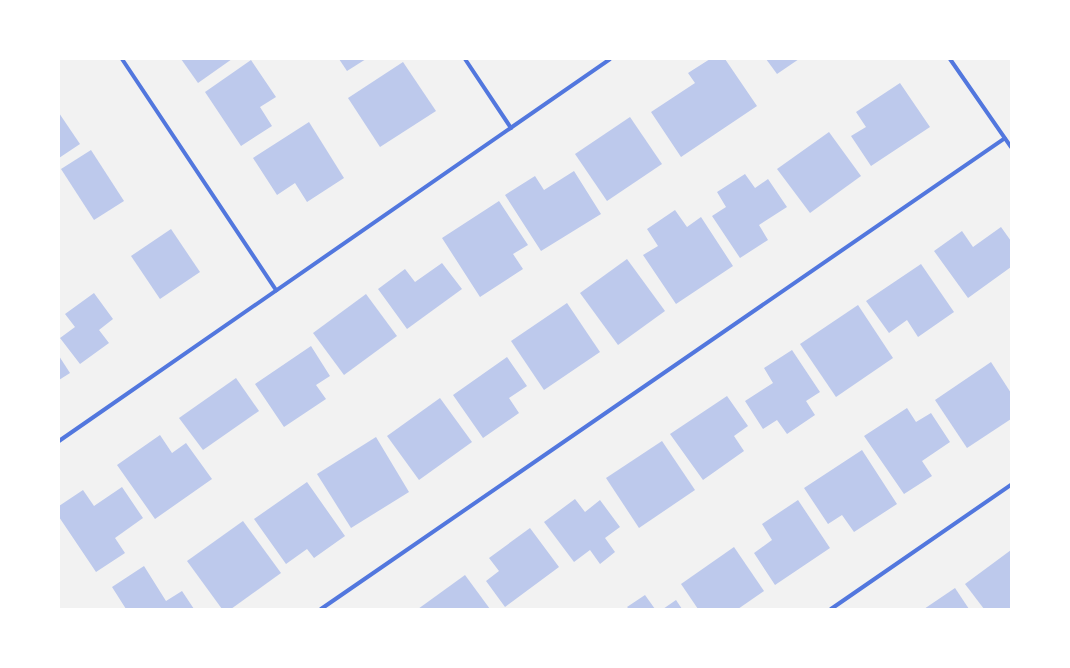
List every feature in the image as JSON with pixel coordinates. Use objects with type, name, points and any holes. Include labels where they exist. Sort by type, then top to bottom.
[{"type":"street","points":[[122,59],[276,290]]},
{"type":"street","points":[[465,59],[511,128]]},
{"type":"street","points":[[59,441],[610,59]]},
{"type":"street","points":[[950,59],[1011,147]]},
{"type":"street","points":[[321,609],[1005,138]]},
{"type":"street","points":[[831,609],[1011,485]]},
{"type":"building","points":[[181,59],[232,59],[198,83]]},
{"type":"building","points":[[339,59],[366,59],[347,71]]},
{"type":"building","points":[[710,59],[725,59],[757,106],[681,157],[651,112],[695,83],[688,73]]},
{"type":"building","points":[[766,59],[799,59],[777,74]]},
{"type":"building","points":[[251,60],[276,97],[260,107],[272,126],[241,146],[205,92]]},
{"type":"building","points":[[403,62],[436,111],[380,147],[348,98]]},
{"type":"building","points":[[900,83],[930,127],[871,166],[851,136],[866,127],[856,112]]},
{"type":"building","points":[[59,113],[80,144],[59,158]]},
{"type":"building","points":[[630,117],[662,164],[607,201],[575,154]]},
{"type":"building","points":[[309,122],[344,178],[307,202],[295,183],[277,195],[253,158]]},
{"type":"building","points":[[829,132],[861,176],[810,213],[777,169]]},
{"type":"building","points":[[91,150],[124,201],[94,220],[61,169]]},
{"type":"building","points":[[574,171],[601,214],[541,251],[505,195],[535,176],[544,190]]},
{"type":"building","points":[[745,174],[755,188],[768,179],[787,207],[759,225],[768,240],[740,258],[712,216],[726,207],[717,192]]},
{"type":"building","points":[[499,201],[528,245],[513,254],[523,269],[480,297],[442,238]]},
{"type":"building","points":[[675,210],[687,227],[701,217],[733,266],[676,304],[643,255],[658,246],[647,229]]},
{"type":"building","points":[[1001,227],[1011,241],[1011,267],[968,298],[934,251],[962,231],[973,247]]},
{"type":"building","points":[[171,229],[200,272],[160,299],[131,256]]},
{"type":"building","points":[[627,259],[665,311],[618,345],[580,293]]},
{"type":"building","points":[[442,263],[462,289],[407,329],[378,289],[405,269],[415,282]]},
{"type":"building","points":[[921,264],[954,312],[918,337],[907,320],[889,333],[866,301]]},
{"type":"building","points":[[94,293],[113,319],[99,330],[109,343],[80,364],[60,338],[75,327],[65,314]]},
{"type":"building","points":[[366,294],[397,336],[344,375],[313,333]]},
{"type":"building","points":[[567,303],[600,352],[544,390],[511,341]]},
{"type":"building","points":[[858,305],[893,358],[836,397],[800,344]]},
{"type":"building","points":[[311,346],[330,376],[316,385],[326,399],[284,427],[255,384]]},
{"type":"building","points":[[792,350],[820,392],[806,401],[815,415],[787,434],[777,420],[763,429],[745,401],[773,383],[764,368]]},
{"type":"building","points":[[59,356],[70,373],[59,380]]},
{"type":"building","points":[[507,357],[527,386],[509,398],[519,413],[483,438],[453,395]]},
{"type":"building","points":[[991,362],[1011,393],[1011,419],[967,448],[935,400]]},
{"type":"building","points":[[236,378],[259,411],[203,450],[179,418]]},
{"type":"building","points":[[727,396],[748,426],[734,436],[744,451],[703,480],[670,434]]},
{"type":"building","points":[[440,398],[472,442],[419,480],[387,436]]},
{"type":"building","points":[[907,408],[916,422],[931,413],[950,442],[922,461],[932,476],[904,494],[864,436]]},
{"type":"building","points":[[160,435],[172,453],[186,443],[212,479],[155,519],[117,465]]},
{"type":"building","points":[[376,437],[409,492],[351,528],[317,474]]},
{"type":"building","points":[[662,441],[695,490],[639,528],[606,478]]},
{"type":"building","points":[[862,450],[897,504],[854,532],[842,515],[828,524],[804,488]]},
{"type":"building","points":[[307,482],[345,536],[314,558],[307,549],[286,564],[254,519]]},
{"type":"building","points":[[122,487],[143,518],[115,538],[125,553],[96,572],[59,517],[59,506],[83,490],[94,506]]},
{"type":"building","points":[[575,499],[585,512],[600,500],[620,527],[605,538],[615,552],[600,564],[590,550],[574,562],[544,522]]},
{"type":"building","points":[[798,500],[830,548],[775,585],[754,553],[772,540],[762,524]]},
{"type":"building","points":[[243,521],[281,573],[231,609],[222,609],[187,561]]},
{"type":"building","points":[[530,528],[559,567],[505,607],[486,581],[499,571],[489,558]]},
{"type":"building","points":[[734,547],[764,591],[738,609],[698,609],[681,584]]},
{"type":"building","points":[[1011,550],[1011,609],[984,609],[965,584]]},
{"type":"building","points":[[144,566],[166,601],[182,591],[194,609],[126,609],[112,587]]},
{"type":"building","points":[[465,575],[490,609],[418,609]]},
{"type":"building","points":[[955,588],[969,609],[924,609]]},
{"type":"building","points":[[645,595],[655,609],[629,609],[627,607]]},
{"type":"building","points":[[676,600],[682,609],[663,609]]}]
